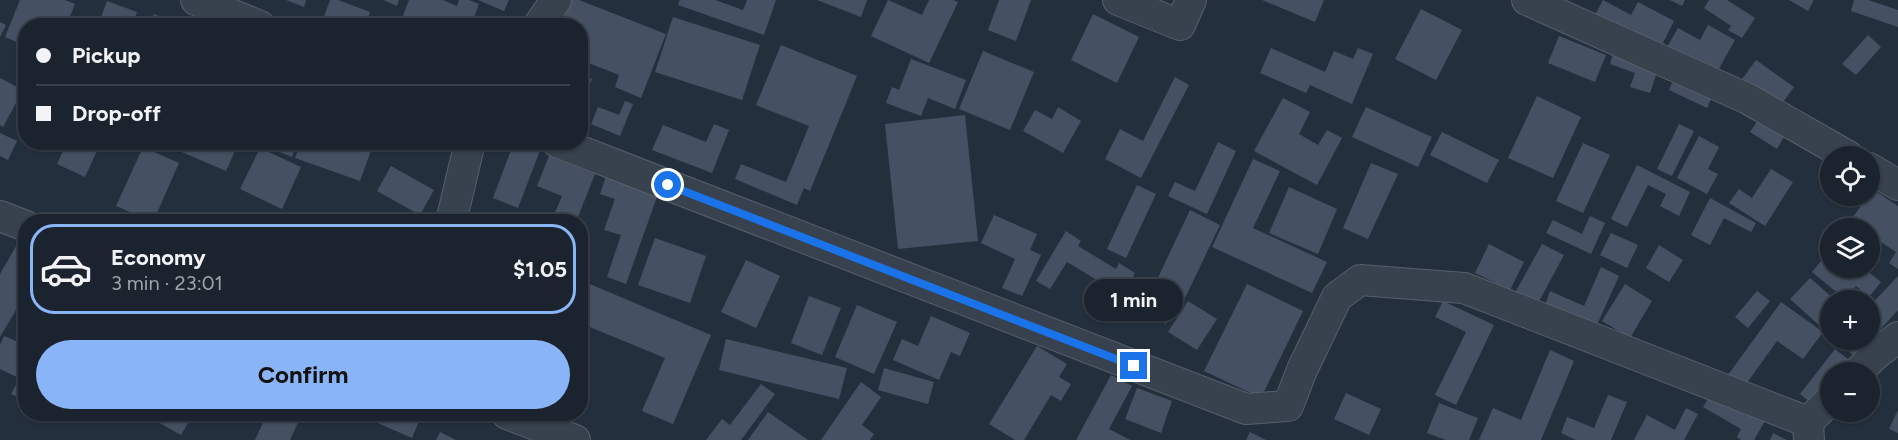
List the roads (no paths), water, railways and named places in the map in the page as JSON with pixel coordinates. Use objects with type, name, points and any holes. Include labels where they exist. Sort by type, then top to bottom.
[{"type":"street","points":[[196,0],[240,18]]},
{"type":"street","points":[[544,18],[556,0]]},
{"type":"street","points":[[1118,0],[1180,25],[1191,0]]},
{"type":"street","points":[[1527,0],[1748,99],[1830,146]]},
{"type":"street","points":[[453,214],[468,150]]},
{"type":"street","points":[[578,150],[1246,409],[1288,405],[1337,297],[1360,280],[1464,288],[1809,431],[1820,415]]},
{"type":"street","points":[[1880,174],[1898,185]]},
{"type":"street","points":[[0,216],[18,223]]},
{"type":"street","points":[[1868,362],[1898,337]]},
{"type":"street","points":[[524,421],[566,438]]}]
